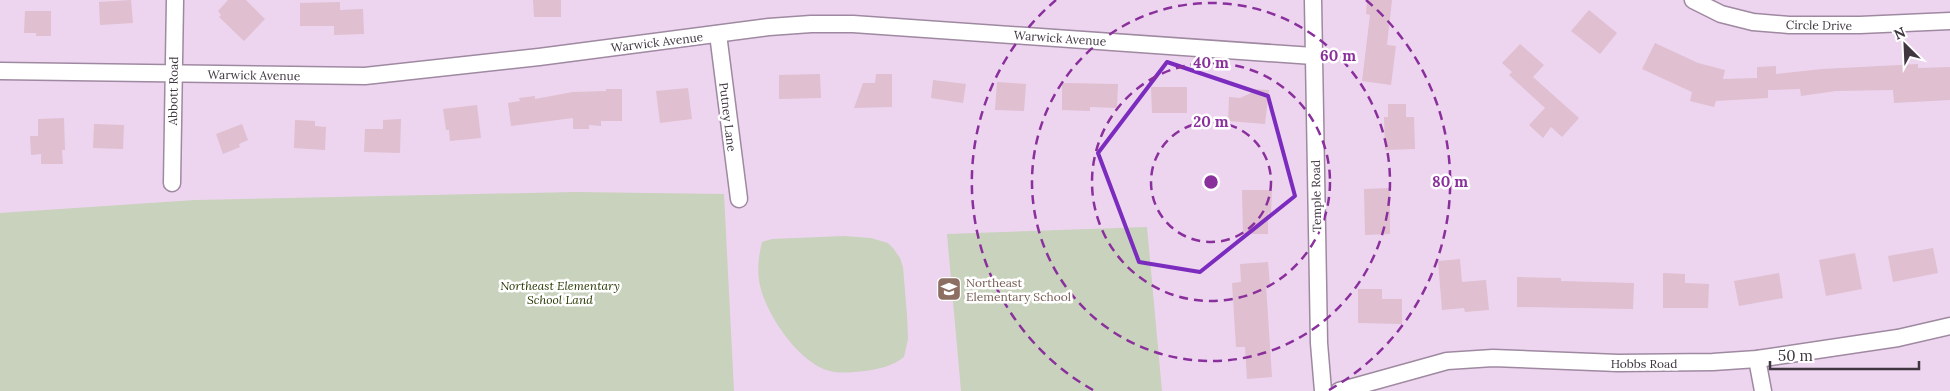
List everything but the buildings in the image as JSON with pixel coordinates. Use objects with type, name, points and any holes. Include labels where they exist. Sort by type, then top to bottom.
[{"type":"street","name":"Abbott Road","points":[[172,183],[175,0]]},
{"type":"street","name":"Temple Road","points":[[1313,0],[1318,343],[1323,391]]},
{"type":"street","name":"Circle Drive","points":[[1693,0],[1721,14],[1753,22],[1789,25],[1860,25],[1950,22]]},
{"type":"street","name":"Warwick Avenue","points":[[0,71],[364,76],[422,71],[769,27],[811,24],[853,24],[1313,56]]},
{"type":"street","name":"Putney Lane","points":[[718,34],[739,200]]},
{"type":"street","name":"Hobbs Road","points":[[1339,391],[1410,370],[1456,360],[1493,358],[1668,363],[1757,358],[1898,338],[1950,326]]},
{"type":"street","points":[[1757,358],[1763,391]]},
{"type":"highlighted area","points":[[1167,62],[1268,96],[1295,196],[1200,272],[1139,262],[1098,153]]},
{"type":"green space","name":"Northeast Elementary School Land","points":[[575,192],[724,194],[734,391],[0,391],[0,213],[195,200]]},
{"type":"green space","points":[[1147,227],[1162,391],[961,391],[947,234]]},
{"type":"green space","points":[[844,236],[871,238],[888,243],[900,258],[903,267],[908,339],[904,357],[886,367],[843,373],[830,371],[818,366],[806,358],[784,334],[775,321],[762,293],[758,270],[762,242],[772,239]]},
{"type":"place","name":"Northeast Elementary School","points":[[949,289]]}]
